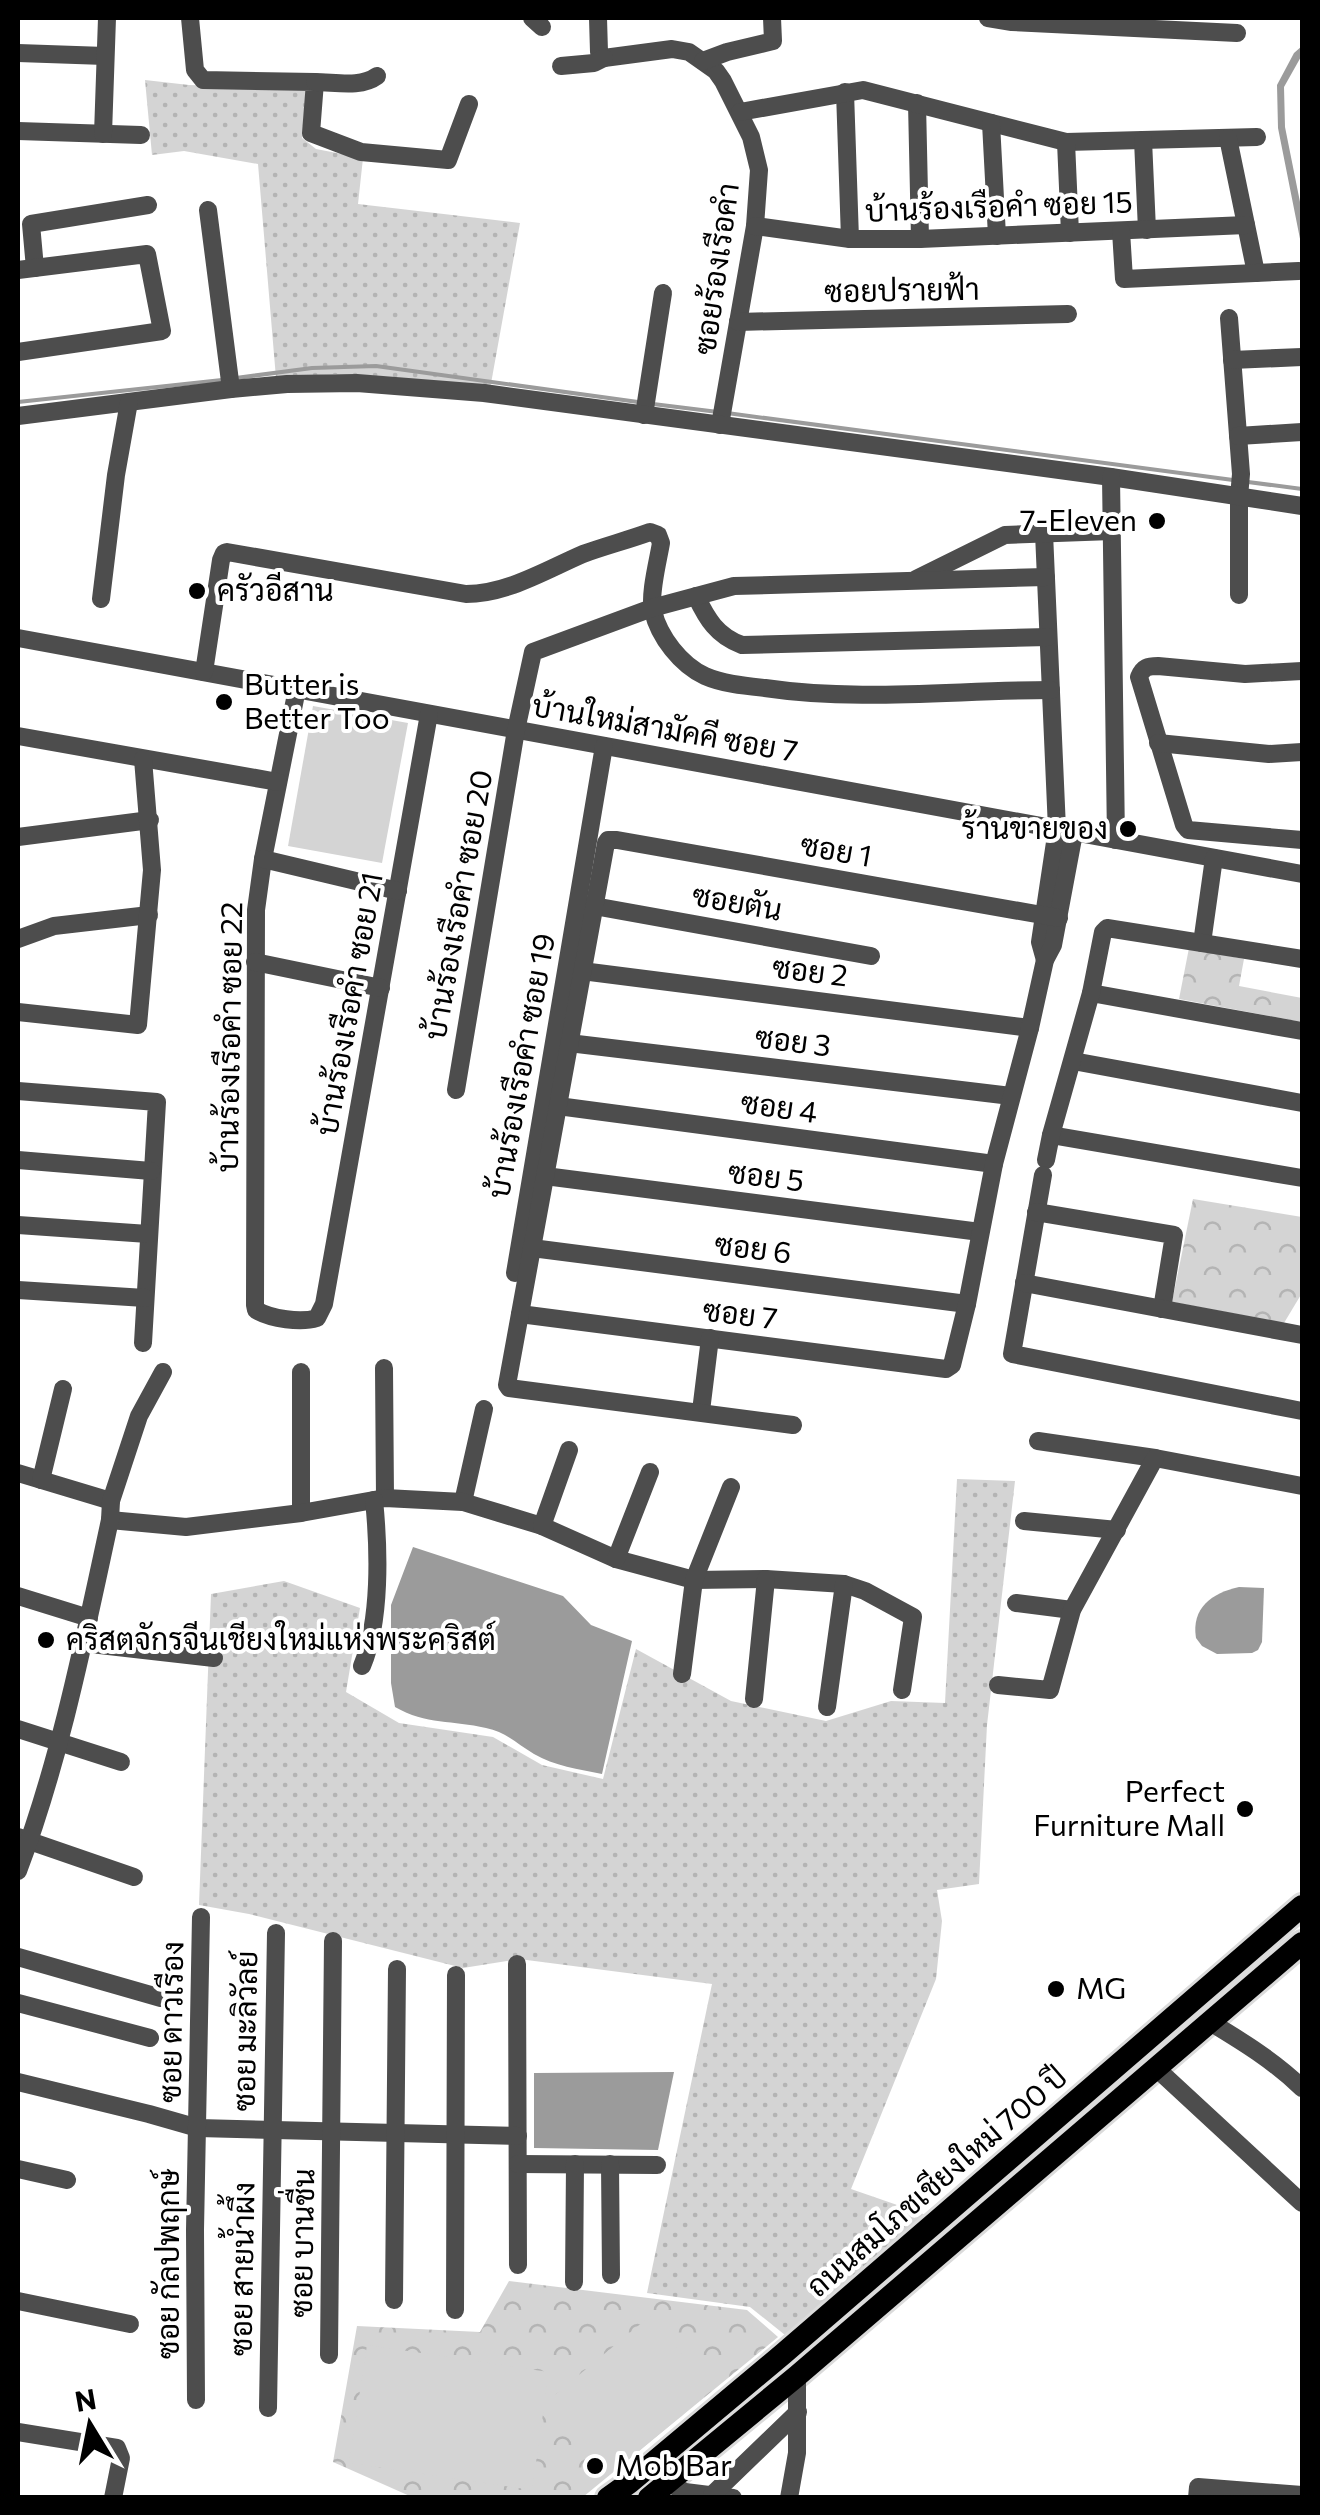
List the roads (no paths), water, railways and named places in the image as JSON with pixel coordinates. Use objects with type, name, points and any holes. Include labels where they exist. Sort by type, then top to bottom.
[{"type":"main road","name":"ถนนสมโภชเชียงใหม่ 700 ปี","points":[[608,2498],[783,2354],[1302,1906]]},
{"type":"main road","name":"ถนนสมโภชเชียงใหม่ 700 ปี","points":[[649,2498],[1302,1943]]},
{"type":"street","points":[[103,134],[107,18]]},
{"type":"street","points":[[190,18],[195,70],[203,80],[361,83],[378,76]]},
{"type":"street","points":[[598,18],[598,52],[604,58]]},
{"type":"street","points":[[561,66],[594,64],[604,58],[672,49],[689,52],[703,61],[773,41],[772,18]]},
{"type":"street","points":[[988,18],[1237,34]]},
{"type":"street","points":[[18,52],[106,56]]},
{"type":"street","name":"ซอยร้องเรือคำ","points":[[703,61],[724,81],[740,112],[759,170],[755,226],[721,415]]},
{"type":"street","points":[[315,82],[312,133],[360,152],[448,160],[469,104]]},
{"type":"street","points":[[740,112],[863,90],[1066,142],[1258,137]]},
{"type":"street","points":[[845,92],[850,239]]},
{"type":"street","points":[[916,103],[920,240]]},
{"type":"street","points":[[992,122],[996,236]]},
{"type":"street","points":[[18,131],[142,135]]},
{"type":"street","points":[[1228,138],[1256,273]]},
{"type":"street","points":[[1143,140],[1147,230]]},
{"type":"street","points":[[1066,142],[1070,233]]},
{"type":"street","points":[[18,352],[162,331],[147,254],[26,269],[32,224],[148,204]]},
{"type":"street","points":[[208,210],[230,383]]},
{"type":"street","name":"บ้านร้องเรือคำ ซอย 15","points":[[755,226],[850,239],[920,240],[1246,225]]},
{"type":"street","points":[[1121,231],[1124,279],[1299,271]]},
{"type":"street","points":[[645,407],[663,294]]},
{"type":"street","name":"ซอยปรายฟ้า","points":[[738,322],[1068,314]]},
{"type":"street","points":[[1228,318],[1241,474],[1238,595]]},
{"type":"street","points":[[1232,360],[1302,357]]},
{"type":"street","points":[[18,416],[130,402],[230,383],[358,383],[721,415],[1302,506]]},
{"type":"street","points":[[101,599],[116,475],[130,402]]},
{"type":"street","points":[[1238,436],[1302,432]]},
{"type":"street","points":[[1111,477],[1116,840]]},
{"type":"street","points":[[912,582],[1005,536],[1112,532]]},
{"type":"street","points":[[204,672],[224,553],[479,594],[512,585],[587,553],[655,533],[661,543],[652,608],[684,663],[705,676],[792,692],[856,695],[1051,690]]},
{"type":"street","points":[[967,1304],[994,1164],[1045,960],[1053,945],[1051,877],[1065,831],[1051,690],[1044,533]]},
{"type":"street","points":[[652,608],[734,586],[1046,577]]},
{"type":"street","points":[[696,596],[720,634],[742,645],[1048,637]]},
{"type":"street","name":"บ้านร้องเรือคำ ซอย 20","points":[[456,1090],[516,730],[533,652],[652,608]]},
{"type":"street","name":"บ้านใหม่สามัคคี ซอย 7","points":[[18,638],[1302,874]]},
{"type":"street","points":[[1302,671],[1245,674],[1148,666],[1139,677],[1188,830],[1302,840]]},
{"type":"street","name":"บ้านร้องเรือคำ ซอย 22","points":[[296,690],[256,910],[255,1305],[261,1314],[310,1321],[318,1318],[324,1304]]},
{"type":"street","name":"บ้านร้องเรือคำ ซอย 21","points":[[324,1304],[429,714]]},
{"type":"street","points":[[18,736],[278,782]]},
{"type":"street","points":[[1158,743],[1269,754],[1302,752]]},
{"type":"street","name":"บ้านร้องเรือคำ ซอย 19","points":[[508,1388],[499,1385],[497,1379],[604,746]]},
{"type":"street","points":[[18,1012],[138,1025],[152,870],[143,759]]},
{"type":"street","points":[[18,837],[150,820]]},
{"type":"street","name":"ซอย 1","points":[[594,906],[606,843],[617,840],[1051,917]]},
{"type":"street","points":[[1202,943],[1214,858]]},
{"type":"street","points":[[263,860],[398,891]]},
{"type":"street","points":[[594,906],[508,1388],[793,1425]]},
{"type":"street","name":"ซอยตัน","points":[[594,906],[871,956]]},
{"type":"street","points":[[18,939],[54,926],[149,915]]},
{"type":"street","points":[[1302,959],[1113,927],[1103,932],[1091,993],[1051,1135],[1012,1354],[1302,1411]]},
{"type":"street","points":[[255,962],[381,988]]},
{"type":"street","name":"ซอย 2","points":[[582,971],[1030,1028]]},
{"type":"street","points":[[1091,993],[1302,1031]]},
{"type":"street","name":"ซอย 3","points":[[569,1043],[1011,1096]]},
{"type":"street","points":[[1073,1061],[1302,1103]]},
{"type":"street","points":[[18,1092],[156,1102],[143,1343]]},
{"type":"street","name":"ซอย 4","points":[[558,1106],[994,1164]]},
{"type":"street","points":[[1051,1135],[1302,1178]]},
{"type":"street","points":[[18,1160],[152,1171]]},
{"type":"street","name":"ซอย 5","points":[[545,1176],[980,1232]]},
{"type":"street","points":[[1036,1212],[1174,1235],[1162,1309]]},
{"type":"street","points":[[18,1225],[148,1234]]},
{"type":"street","name":"ซอย 6","points":[[532,1248],[967,1304]]},
{"type":"street","points":[[1024,1283],[1302,1335]]},
{"type":"street","points":[[18,1290],[145,1298]]},
{"type":"street","name":"ซอย 7","points":[[520,1314],[946,1368],[952,1364],[967,1304]]},
{"type":"street","points":[[701,1412],[710,1338]]},
{"type":"street","points":[[362,1666],[370,1649],[374,1621],[384,1368]]},
{"type":"street","points":[[18,1872],[24,1839],[58,1740],[111,1510],[139,1416],[164,1372]]},
{"type":"street","points":[[301,1372],[301,1513]]},
{"type":"street","points":[[41,1480],[62,1389]]},
{"type":"street","points":[[463,1502],[484,1408]]},
{"type":"street","points":[[1038,1440],[1302,1486]]},
{"type":"street","points":[[542,1526],[569,1450]]},
{"type":"street","points":[[998,1685],[1050,1690],[1072,1610],[1155,1458]]},
{"type":"street","points":[[616,1559],[650,1472]]},
{"type":"street","points":[[18,1473],[111,1510],[186,1527],[380,1499],[463,1502],[542,1526],[616,1559],[694,1580],[766,1578],[844,1584],[913,1617],[902,1690]]},
{"type":"street","points":[[682,1674],[694,1580],[731,1487]]},
{"type":"street","points":[[1024,1522],[1117,1530]]},
{"type":"street","points":[[754,1698],[766,1578]]},
{"type":"street","points":[[827,1707],[844,1584]]},
{"type":"street","points":[[18,1596],[88,1618]]},
{"type":"street","points":[[1016,1603],[1072,1610]]},
{"type":"street","points":[[82,1643],[214,1658]]},
{"type":"street","points":[[18,1729],[121,1762]]},
{"type":"street","points":[[24,1839],[134,1877]]},
{"type":"street","name":"ซอย ดาวเรือง","points":[[198,2128],[200,1917]]},
{"type":"street","name":"ซอย มะลิวัลย์","points":[[272,2130],[276,1933]]},
{"type":"street","name":"ซอย บานชื่น","points":[[330,2355],[334,1941]]},
{"type":"street","points":[[18,1958],[162,1998]]},
{"type":"street","points":[[518,1964],[518,2266]]},
{"type":"street","points":[[394,2300],[397,1969]]},
{"type":"street","points":[[455,2310],[456,1974]]},
{"type":"street","points":[[18,2003],[150,2038]]},
{"type":"street","points":[[1210,2022],[1250,2046],[1302,2088]]},
{"type":"street","points":[[1156,2068],[1302,2203]]},
{"type":"street","points":[[18,2082],[198,2128],[518,2136]]},
{"type":"street","name":"ซอย กัลปพฤกษ์","points":[[196,2400],[198,2128]]},
{"type":"street","name":"ซอย สายน้ำผึ้ง","points":[[268,2408],[272,2130]]},
{"type":"street","points":[[518,2164],[657,2165]]},
{"type":"street","points":[[574,2164],[574,2282]]},
{"type":"street","points":[[610,2164],[611,2276]]},
{"type":"street","points":[[18,2168],[67,2180]]},
{"type":"street","points":[[18,2301],[130,2324]]},
{"type":"street","points":[[789,2498],[797,2453],[797,2376]]},
{"type":"street","points":[[712,2495],[798,2412]]},
{"type":"street","points":[[18,2432],[116,2448],[121,2458],[113,2498]]},
{"type":"street","points":[[669,2483],[685,2492],[733,2498]]},
{"type":"street","points":[[1197,2498],[1198,2487],[1302,2495]]},
{"type":"waterway","points":[[236,378],[312,368],[376,366],[638,402]]},
{"type":"waterway","points":[[18,402],[222,380]]},
{"type":"waterway","points":[[653,404],[718,412]]},
{"type":"waterway","points":[[727,413],[1233,480]]},
{"type":"waterway","points":[[1248,482],[1302,489]]},
{"type":"place","name":"7-Eleven","points":[[1157,521]]},
{"type":"place","name":"ครัวอีสาน","points":[[197,591]]},
{"type":"place","name":"Butter is Better Too","points":[[224,702]]},
{"type":"place","name":"ร้านขายของ","points":[[1128,829]]},
{"type":"place","name":"คริสตจักรจีนเชียงใหม่แห่งพระคริสต์","points":[[46,1640]]},
{"type":"place","name":"Perfect Furniture Mall","points":[[1245,1809]]},
{"type":"place","name":"MG","points":[[1056,1989]]},
{"type":"place","name":"Mob Bar","points":[[595,2466]]}]
